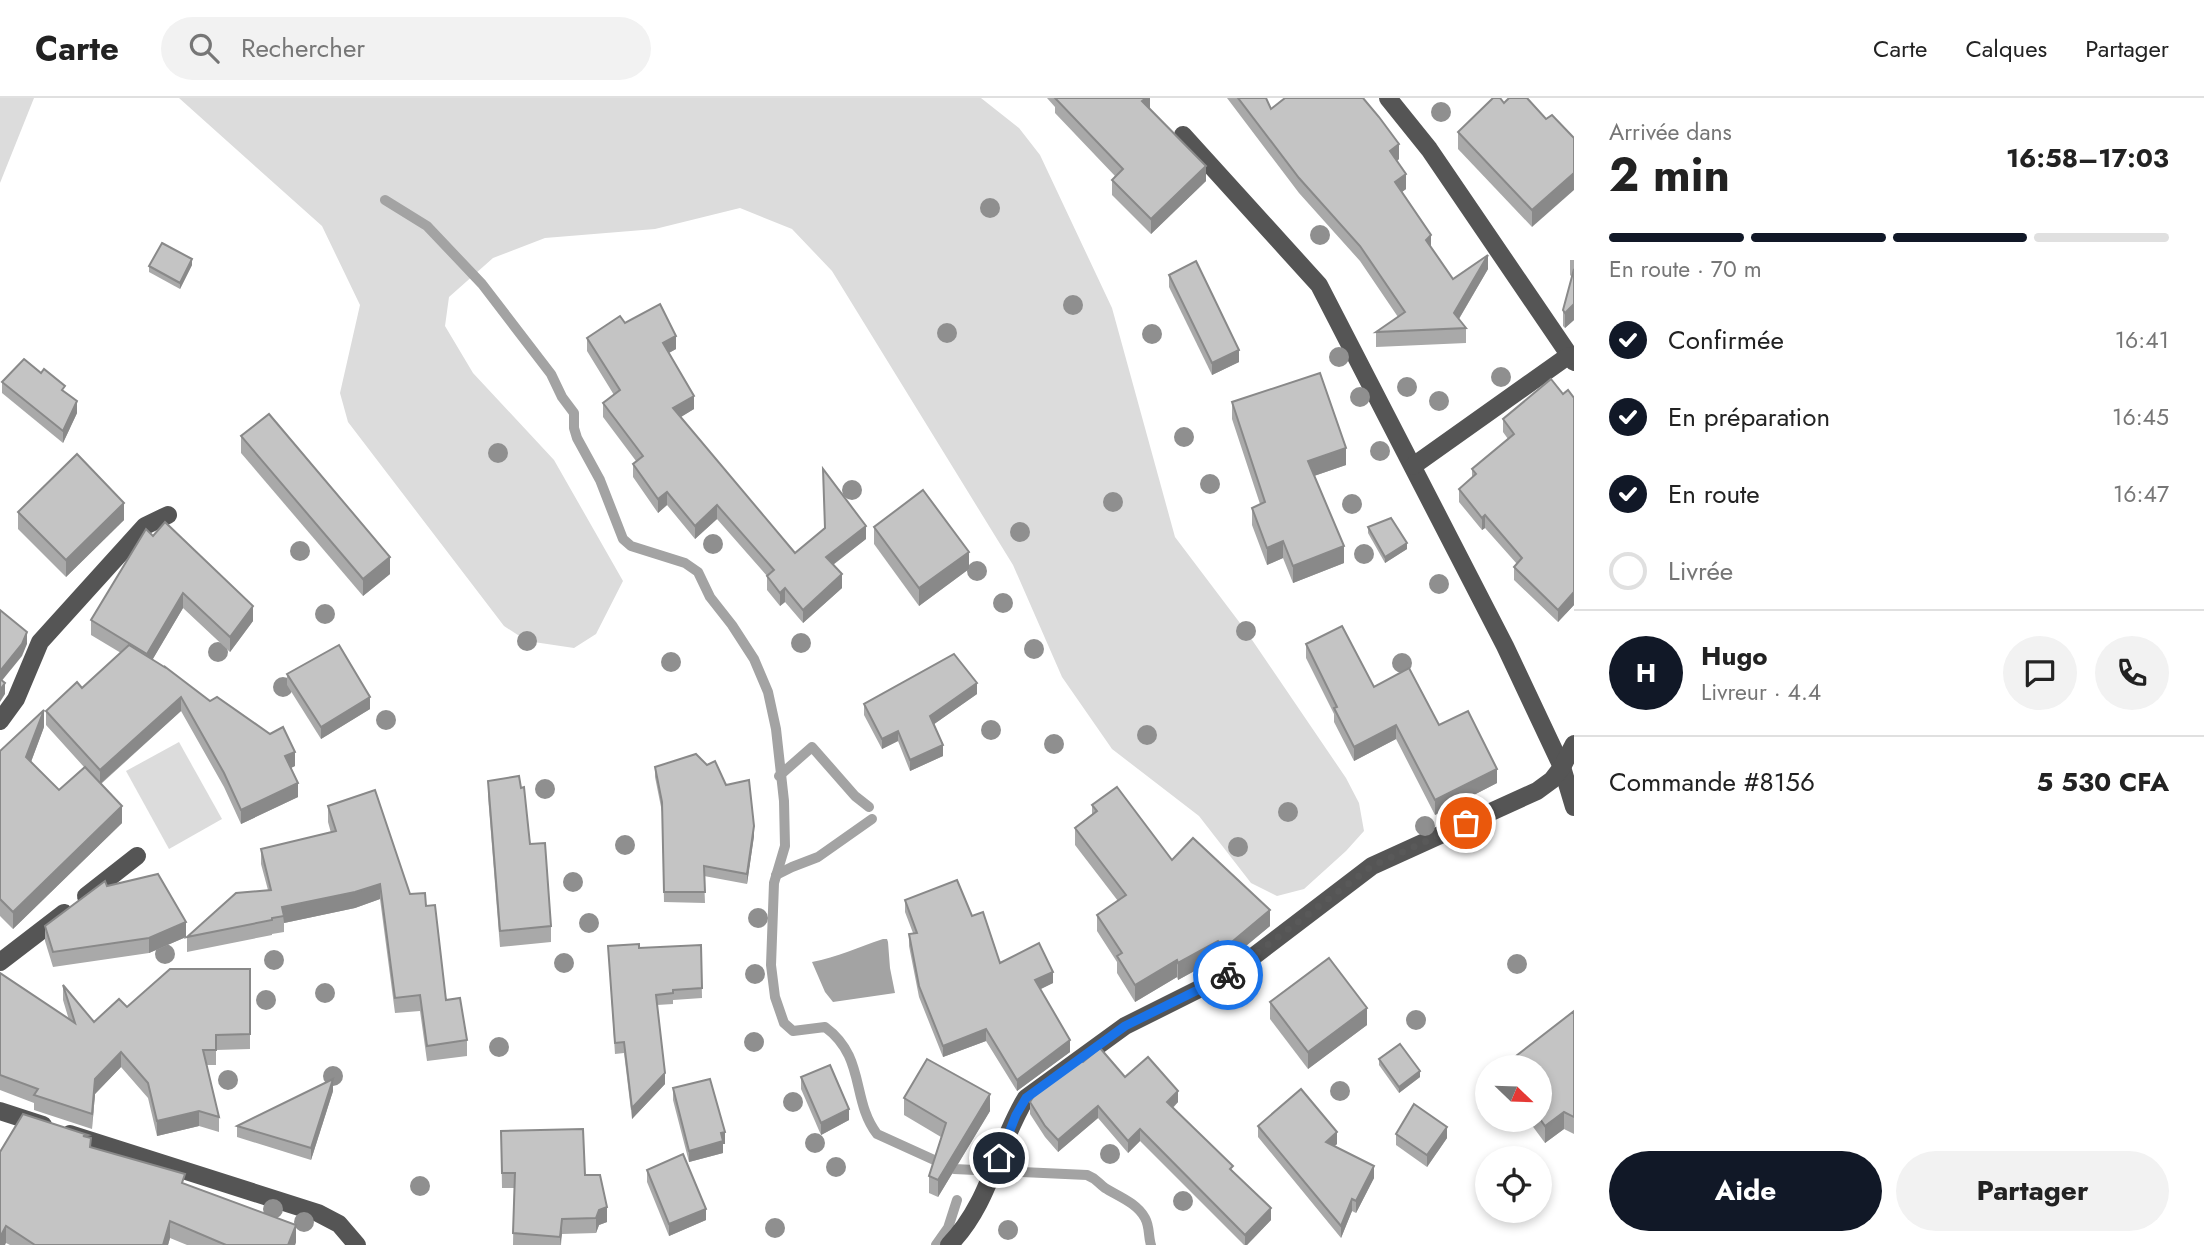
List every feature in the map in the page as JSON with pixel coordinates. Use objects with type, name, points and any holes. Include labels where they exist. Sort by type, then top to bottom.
[{"type":"street","points":[[1388,98],[1429,149],[1571,359],[1413,466]]},
{"type":"street","points":[[1183,135],[1320,285],[1505,646],[1562,767],[1574,807]]},
{"type":"street","points":[[0,721],[16,699],[40,642],[145,526],[168,515]]},
{"type":"street","points":[[949,1245],[970,1222],[980,1205],[1016,1115],[1026,1098],[1125,1026],[1233,972],[1372,866],[1537,791],[1552,780],[1574,744]]},
{"type":"street","points":[[0,962],[137,856]]},
{"type":"street","points":[[0,1111],[318,1213],[339,1224],[357,1245]]},
{"type":"shaded area","points":[[0,98],[34,98],[0,183]]},
{"type":"shaded area","points":[[179,98],[981,98],[1019,128],[1040,155],[1112,308],[1175,537],[1246,631],[1346,778],[1359,803],[1364,831],[1304,889],[1277,896],[1251,883],[1199,816],[1112,749],[1062,677],[1013,565],[832,271],[792,229],[740,208],[655,229],[545,238],[493,258],[449,297],[445,326],[473,373],[554,460],[623,581],[596,634],[574,648],[527,641],[504,626],[348,422],[340,393],[360,305],[322,226]]},
{"type":"shaded area","points":[[179,742],[222,819],[169,849],[126,771]]},
{"type":"shaded area","points":[[883,939],[888,942],[895,993],[833,1002],[825,992],[812,962]]},
{"type":"building","points":[[1055,98],[1146,98],[1142,101],[1206,166],[1151,219],[1112,180],[1123,169]]},
{"type":"building","points":[[1238,98],[1266,98],[1271,109],[1285,98],[1363,98],[1399,144],[1390,151],[1406,174],[1395,182],[1431,235],[1426,240],[1453,279],[1488,255],[1454,313],[1466,328],[1376,332],[1405,312],[1360,246],[1299,178]]},
{"type":"building","points":[[1493,98],[1500,98],[1504,103],[1509,98],[1527,98],[1546,119],[1552,115],[1574,138],[1574,173],[1532,210],[1458,132]]},
{"type":"building","points":[[162,243],[192,259],[180,283],[149,266]]},
{"type":"building","points":[[1196,261],[1239,350],[1212,363],[1169,275]]},
{"type":"building","points":[[1574,269],[1574,304],[1565,313],[1563,310]]},
{"type":"building","points":[[660,304],[676,336],[663,343],[694,396],[673,408],[795,553],[825,528],[823,469],[866,526],[826,557],[842,574],[803,610],[785,588],[780,593],[767,576],[774,570],[717,505],[695,526],[667,492],[658,499],[633,464],[643,456],[603,403],[620,390],[587,338],[620,316],[625,323]]},
{"type":"building","points":[[24,359],[41,373],[44,369],[65,386],[62,390],[77,401],[63,431],[2,382]]},
{"type":"building","points":[[1320,373],[1346,448],[1308,461],[1344,546],[1293,566],[1283,541],[1267,548],[1252,508],[1265,502],[1232,402]]},
{"type":"building","points":[[1551,379],[1563,394],[1568,390],[1574,398],[1574,592],[1558,610],[1514,567],[1522,558],[1485,515],[1482,518],[1459,489],[1476,474],[1472,469],[1514,434],[1503,419]]},
{"type":"building","points":[[269,414],[390,557],[363,579],[241,436]]},
{"type":"building","points":[[77,454],[124,503],[66,560],[18,512]]},
{"type":"building","points":[[923,490],[969,552],[919,588],[874,527]]},
{"type":"building","points":[[1391,518],[1407,543],[1385,557],[1368,527]]},
{"type":"building","points":[[165,522],[253,606],[230,637],[183,593],[147,654],[91,620],[146,529],[153,536]]},
{"type":"building","points":[[0,610],[27,632],[22,644],[0,671]]},
{"type":"building","points":[[1342,626],[1374,687],[1409,668],[1439,725],[1468,711],[1497,769],[1435,800],[1396,725],[1354,747],[1306,644]]},
{"type":"building","points":[[129,645],[166,668],[164,666],[210,701],[217,697],[270,734],[283,727],[295,752],[285,756],[298,783],[241,810],[224,773],[181,697],[100,770],[46,711],[77,682],[82,688]]},
{"type":"building","points":[[339,645],[370,697],[321,727],[287,674]]},
{"type":"building","points":[[954,654],[977,683],[930,716],[943,745],[910,760],[898,731],[882,739],[864,704]]},
{"type":"building","points":[[44,710],[26,757],[59,790],[85,767],[122,806],[13,912],[0,899],[0,751]]},
{"type":"building","points":[[696,754],[707,765],[715,761],[726,785],[749,780],[754,826],[747,874],[704,866],[705,892],[664,892],[662,802],[655,767]]},
{"type":"building","points":[[519,776],[521,788],[524,787],[530,844],[545,843],[551,926],[500,931],[488,781]]},
{"type":"building","points":[[1117,787],[1172,860],[1193,838],[1270,910],[1227,946],[1218,941],[1178,963],[1177,960],[1135,985],[1117,956],[1122,953],[1097,915],[1126,895],[1075,828],[1097,811],[1092,805]]},
{"type":"building","points":[[375,790],[410,894],[425,893],[426,906],[435,905],[446,1000],[460,998],[467,1040],[427,1046],[420,995],[395,998],[380,884],[282,907],[284,916],[272,920],[187,937],[236,893],[271,890],[261,849],[336,831],[328,806]]},
{"type":"building","points":[[158,874],[186,922],[149,938],[53,952],[45,926],[105,881],[107,886]]},
{"type":"building","points":[[957,880],[972,916],[983,912],[1000,963],[1039,943],[1053,972],[1035,980],[1070,1040],[1017,1080],[986,1029],[943,1046],[919,986],[909,934],[917,933],[905,900]]},
{"type":"building","points":[[639,944],[639,948],[701,945],[702,988],[673,990],[673,993],[656,995],[665,1073],[632,1108],[624,1042],[615,1043],[608,946]]},
{"type":"building","points":[[1329,958],[1367,1008],[1308,1052],[1270,1002]]},
{"type":"building","points":[[170,969],[250,969],[250,1034],[216,1035],[216,1050],[203,1050],[219,1117],[199,1111],[157,1121],[148,1083],[121,1052],[95,1079],[92,1114],[34,1095],[38,1089],[0,1075],[0,973],[75,1023],[63,985],[94,1022],[119,999],[127,1007]]},
{"type":"building","points":[[1574,1011],[1574,1117],[1564,1112],[1552,1121],[1552,1055],[1517,1055]]},
{"type":"building","points":[[1400,1044],[1420,1071],[1399,1087],[1379,1059]]},
{"type":"building","points":[[1100,1048],[1125,1077],[1148,1057],[1178,1091],[1167,1102],[1233,1166],[1230,1169],[1271,1208],[1245,1235],[1140,1129],[1128,1141],[1098,1106],[1058,1140],[1045,1126],[1030,1102],[1035,1094]]},
{"type":"building","points":[[927,1059],[990,1094],[938,1180],[929,1176],[946,1123],[904,1098]]},
{"type":"building","points":[[830,1065],[849,1109],[821,1123],[801,1077]]},
{"type":"building","points":[[333,1079],[311,1148],[237,1126]]},
{"type":"building","points":[[710,1079],[725,1132],[721,1133],[723,1141],[689,1151],[673,1088]]},
{"type":"building","points":[[1301,1089],[1337,1132],[1326,1142],[1374,1166],[1356,1201],[1352,1199],[1341,1226],[1258,1126]]},
{"type":"building","points":[[1414,1104],[1447,1127],[1427,1155],[1396,1134]]},
{"type":"building","points":[[23,1114],[88,1135],[83,1136],[91,1138],[90,1147],[185,1174],[182,1183],[296,1225],[288,1245],[226,1245],[170,1221],[163,1245],[35,1245],[6,1226],[0,1237],[0,1152]]},
{"type":"building","points":[[583,1129],[585,1175],[600,1175],[607,1207],[599,1210],[596,1218],[562,1219],[560,1237],[513,1233],[515,1173],[502,1173],[501,1131]]},
{"type":"building","points":[[683,1154],[706,1209],[669,1224],[647,1170]]},
{"type":"waterway","points":[[385,200],[427,226],[482,284],[551,374],[562,397],[574,413],[577,438],[600,480],[623,539],[631,546],[685,563],[698,572],[710,597],[754,659],[768,692],[776,729],[784,801],[785,846],[774,883],[771,965],[775,997],[784,1023],[793,1031],[825,1027],[838,1039],[853,1065],[864,1107],[877,1134],[954,1169],[1087,1175],[1142,1213],[1148,1225],[1151,1245]]},
{"type":"waterway","points":[[779,776],[812,747],[855,796],[869,807]]},
{"type":"waterway","points":[[776,875],[818,857],[872,819]]},
{"type":"waterway","points":[[936,1245],[948,1228],[957,1200]]},
{"type":"way so far","points":[[1228,975],[1372,866],[1466,823]]},
{"type":"route","points":[[999,1158],[1016,1115],[1026,1098],[1125,1026],[1228,975]]}]
